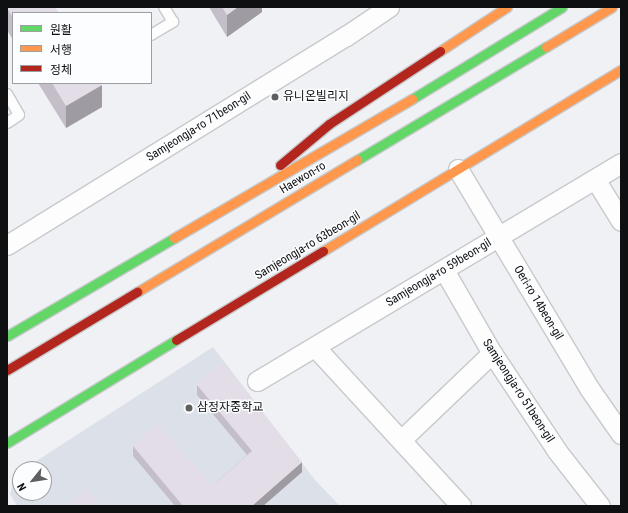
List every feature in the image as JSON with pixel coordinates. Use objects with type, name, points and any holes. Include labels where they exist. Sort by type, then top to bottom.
[{"type":"main road","points":[[233,204],[329,124],[507,7]]},
{"type":"main road","name":"Haewon-ro","points":[[7,336],[409,101],[562,7]]},
{"type":"main road","name":"Haewon-ro","points":[[7,370],[612,7]]},
{"type":"main road","name":"Samjeongja-ro 63beon-gil","points":[[7,443],[621,70]]},
{"type":"street","name":"Samjeongja-ro 71beon-gil","points":[[7,245],[346,36],[389,7]]},
{"type":"street","name":"Samjeongja-ro 59beon-gil","points":[[257,381],[499,238],[621,163]]},
{"type":"street","name":"Oeri-ro 14beon-gil","points":[[458,169],[589,388],[621,434]]},
{"type":"street","points":[[595,179],[621,221]]},
{"type":"street","name":"Samjeongja-ro 51beon-gil","points":[[444,270],[492,353],[556,451],[600,506]]},
{"type":"street","points":[[315,347],[461,506]]},
{"type":"street","points":[[401,440],[492,353]]},
{"type":"lane","points":[[152,34],[173,22],[164,7]]},
{"type":"lane","points":[[7,94],[19,115],[7,123]]},
{"type":"shaded area","name":"삼정자중학교","points":[[213,347],[315,480],[340,506],[17,506],[14,501],[52,501],[52,461],[36,461]]},
{"type":"building","points":[[55,7],[58,12],[12,12],[12,16],[7,8]]},
{"type":"building","points":[[222,7],[238,7],[227,15]]},
{"type":"building","points":[[53,84],[102,84],[102,85],[66,106]]},
{"type":"building","name":"삼정자중학교","points":[[222,362],[302,462],[252,506],[183,506],[133,446],[157,423],[212,486],[252,451],[197,385]]},
{"type":"building","points":[[85,488],[101,506],[66,506]]},
{"type":"traffic: fast","points":[[412,99],[562,7]]},
{"type":"traffic: fast","points":[[357,160],[546,47]]},
{"type":"traffic: fast","points":[[7,336],[174,238]]},
{"type":"traffic: fast","points":[[7,443],[176,340]]},
{"type":"traffic: slow","points":[[440,51],[507,7]]},
{"type":"traffic: slow","points":[[546,47],[612,7]]},
{"type":"traffic: slow","points":[[323,251],[621,70]]},
{"type":"traffic: slow","points":[[174,238],[412,99]]},
{"type":"traffic: slow","points":[[137,292],[357,160]]},
{"type":"traffic: jam","points":[[280,165],[329,124],[440,51]]},
{"type":"traffic: jam","points":[[176,340],[323,251]]},
{"type":"traffic: jam","points":[[7,370],[137,292]]},
{"type":"place","name":"유니온빌리지","points":[[275,97]]},
{"type":"place","name":"삼정자중학교","points":[[189,408]]}]
